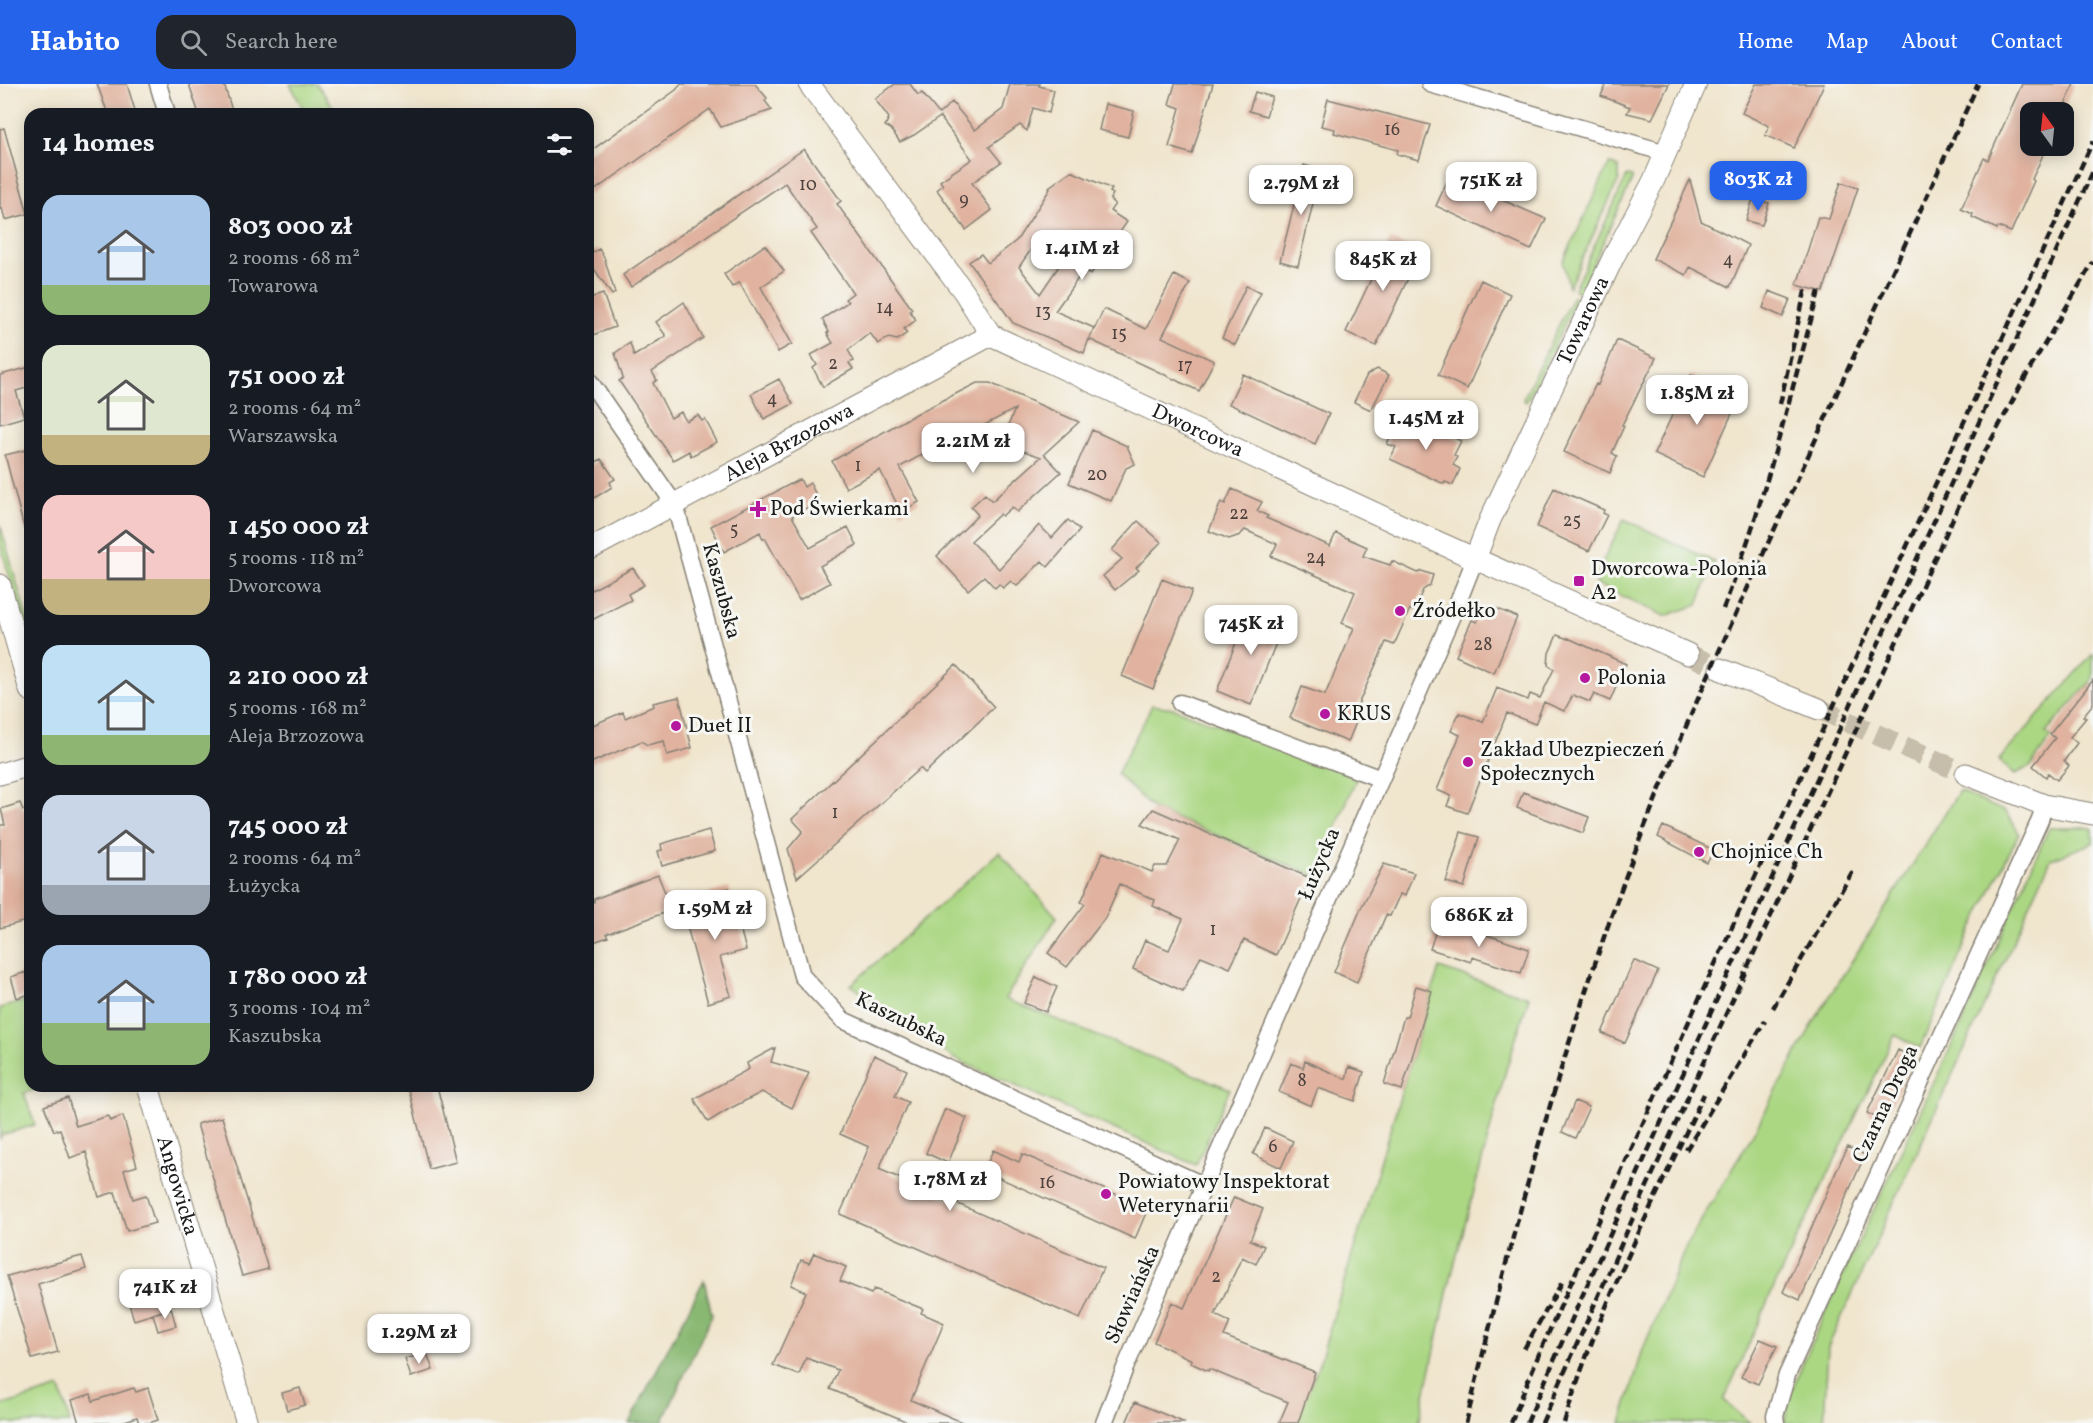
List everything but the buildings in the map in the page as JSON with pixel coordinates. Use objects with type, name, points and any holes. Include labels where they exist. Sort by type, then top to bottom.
[{"type":"street","points":[[158,84],[165,108]]},
{"type":"street","points":[[809,84],[964,292],[991,335]]},
{"type":"street","points":[[1430,84],[1666,153]]},
{"type":"street","name":"Towarowa","points":[[1475,559],[1490,520],[1613,258],[1653,182],[1696,84]]},
{"type":"street","name":"Aleja Brzozowa","points":[[594,547],[675,506],[991,335]]},
{"type":"street","name":"Dworcowa","points":[[991,335],[1475,559],[1688,654]]},
{"type":"street","name":"Kaszubska","points":[[594,388],[675,506],[802,976],[843,1020],[1205,1186]]},
{"type":"street","name":"Łużycka","points":[[1205,1186],[1464,590],[1475,559]]},
{"type":"street","points":[[0,585],[24,669]]},
{"type":"street","points":[[1720,669],[1819,710]]},
{"type":"street","points":[[1180,703],[1381,779]]},
{"type":"street","points":[[0,774],[24,767]]},
{"type":"street","points":[[1966,774],[2044,805],[2093,814]]},
{"type":"street","name":"Czarna Droga","points":[[1776,1423],[1774,1416],[1787,1375],[2040,820],[2044,805]]},
{"type":"street","name":"Angowicka","points":[[150,1092],[247,1423]]},
{"type":"street","name":"Słowiańska","points":[[1104,1423],[1125,1368],[1205,1186]]},
{"type":"green space","points":[[290,84],[317,84],[334,108],[303,108]]},
{"type":"green space","points":[[1609,164],[1619,168],[1619,179],[1569,287],[1563,262]]},
{"type":"green space","points":[[1627,176],[1632,177],[1632,180],[1579,294],[1574,289]]},
{"type":"green space","points":[[1573,296],[1577,298],[1526,402],[1523,399]]},
{"type":"green space","points":[[1624,519],[1714,562],[1698,605],[1665,616],[1596,584],[1602,563]]},
{"type":"green space","points":[[0,524],[24,608],[24,626],[0,544]]},
{"type":"green space","points":[[2093,654],[2093,679],[2046,733],[2051,738],[2030,767],[2015,774],[1999,760]]},
{"type":"green space","points":[[1152,705],[1173,708],[1357,777],[1316,876],[1153,809],[1117,774]]},
{"type":"green space","points":[[1959,791],[2006,812],[2019,833],[1969,935],[1920,1048],[1895,1035],[1773,1289],[1724,1400],[1750,1423],[1621,1423],[1643,1349],[1687,1244],[1750,1139],[1816,1018]]},
{"type":"green space","points":[[2049,828],[2091,828],[2093,829],[2093,843],[2051,859],[1828,1347],[1824,1423],[1784,1423],[1791,1391],[1823,1317],[1956,1036]]},
{"type":"green space","points":[[999,852],[1057,917],[1005,999],[1230,1089],[1196,1165],[955,1059],[851,985]]},
{"type":"green space","points":[[1439,968],[1529,997],[1506,1070],[1448,1289],[1419,1423],[1296,1423],[1320,1361]]},
{"type":"green space","points":[[24,1002],[24,1092],[28,1092],[24,1093],[35,1125],[1,1135],[0,1140],[0,1008]]},
{"type":"green space","points":[[704,1280],[712,1315],[662,1423],[629,1423]]},
{"type":"green space","points":[[60,1388],[70,1423],[0,1423],[0,1406]]},
{"type":"tunnel","points":[[1688,654],[1720,669]]},
{"type":"tunnel","points":[[1819,709],[1966,774]]},
{"type":"railway","points":[[1466,1423],[1502,1277],[1563,1061],[1636,849],[1711,668],[1978,84]]},
{"type":"railway","points":[[1511,1423],[1539,1354],[1699,999],[2093,141]]},
{"type":"railway","points":[[1527,1423],[1579,1303],[2093,171]]},
{"type":"railway","points":[[1542,1423],[1644,1193],[1976,468],[2031,367],[2093,262]]},
{"type":"railway","points":[[1780,404],[1806,287]]},
{"type":"railway","points":[[1723,609],[1751,531],[1819,291]]},
{"type":"railway","points":[[1773,1008],[1854,869]]},
{"type":"railway","points":[[1686,1150],[1765,1021]]},
{"type":"railway","points":[[1564,1423],[1610,1297],[1704,1094]]},
{"type":"railway","points":[[1524,1349],[1564,1279]]},
{"type":"place","name":"Pod Świerkami","points":[[758,509]]},
{"type":"place","name":"Dworcowa-Polonia A2","points":[[1579,581]]},
{"type":"place","name":"Źródełko","points":[[1400,611]]},
{"type":"place","name":"Polonia","points":[[1585,678]]},
{"type":"place","name":"KRUS","points":[[1325,714]]},
{"type":"place","name":"Duet II","points":[[676,726]]},
{"type":"place","name":"Zakład Ubezpieczeń Społecznych","points":[[1468,762]]},
{"type":"place","name":"Chojnice Ch","points":[[1699,852]]},
{"type":"place","name":"Powiatowy Inspektorat Weterynarii","points":[[1106,1194]]}]
